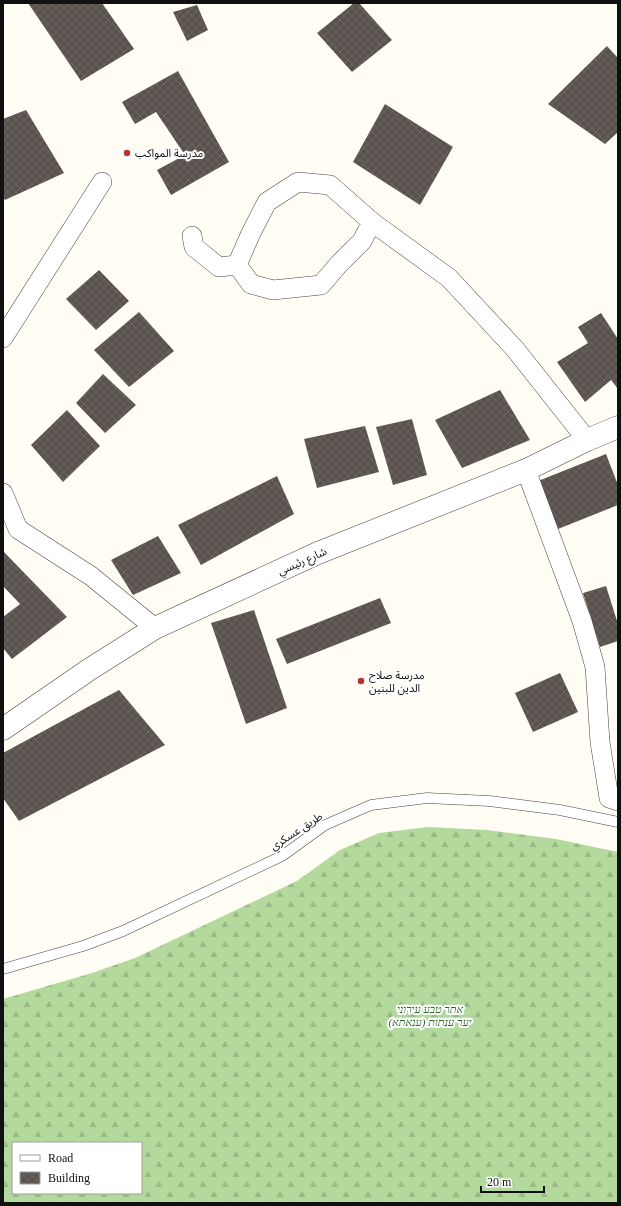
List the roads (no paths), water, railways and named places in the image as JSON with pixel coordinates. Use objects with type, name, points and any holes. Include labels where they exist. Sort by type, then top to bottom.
[{"type":"street","points":[[3,338],[102,182]]},
{"type":"street","points":[[237,265],[267,202],[298,182],[330,185],[372,222],[449,278],[515,348],[587,440]]},
{"type":"street","points":[[237,265],[251,284],[273,290],[321,285],[362,241],[372,222]]},
{"type":"street","points":[[192,236],[194,247],[219,267],[237,265]]},
{"type":"street","name":"شارع رئيسي","points":[[3,729],[90,669],[155,628],[318,553],[526,470],[587,440],[618,427]]},
{"type":"street","points":[[526,470],[582,621],[594,667],[600,742],[609,798],[618,801]]},
{"type":"street","points":[[3,493],[18,529],[91,576],[155,628]]},
{"type":"lane","name":"طريق عسكري","points":[[3,969],[83,946],[124,931],[282,856],[325,825],[371,805],[427,798],[489,801],[560,810],[618,822]]},
{"type":"place","name":"مدرسة المواكب","points":[[127,153]]},
{"type":"place","name":"مدرسة صلاح الدين للبنين","points":[[361,681]]},
{"type":"park label","name":"אתר טבע עירוני יער ענתות (ענאתא)","points":[[430,1015]]}]
